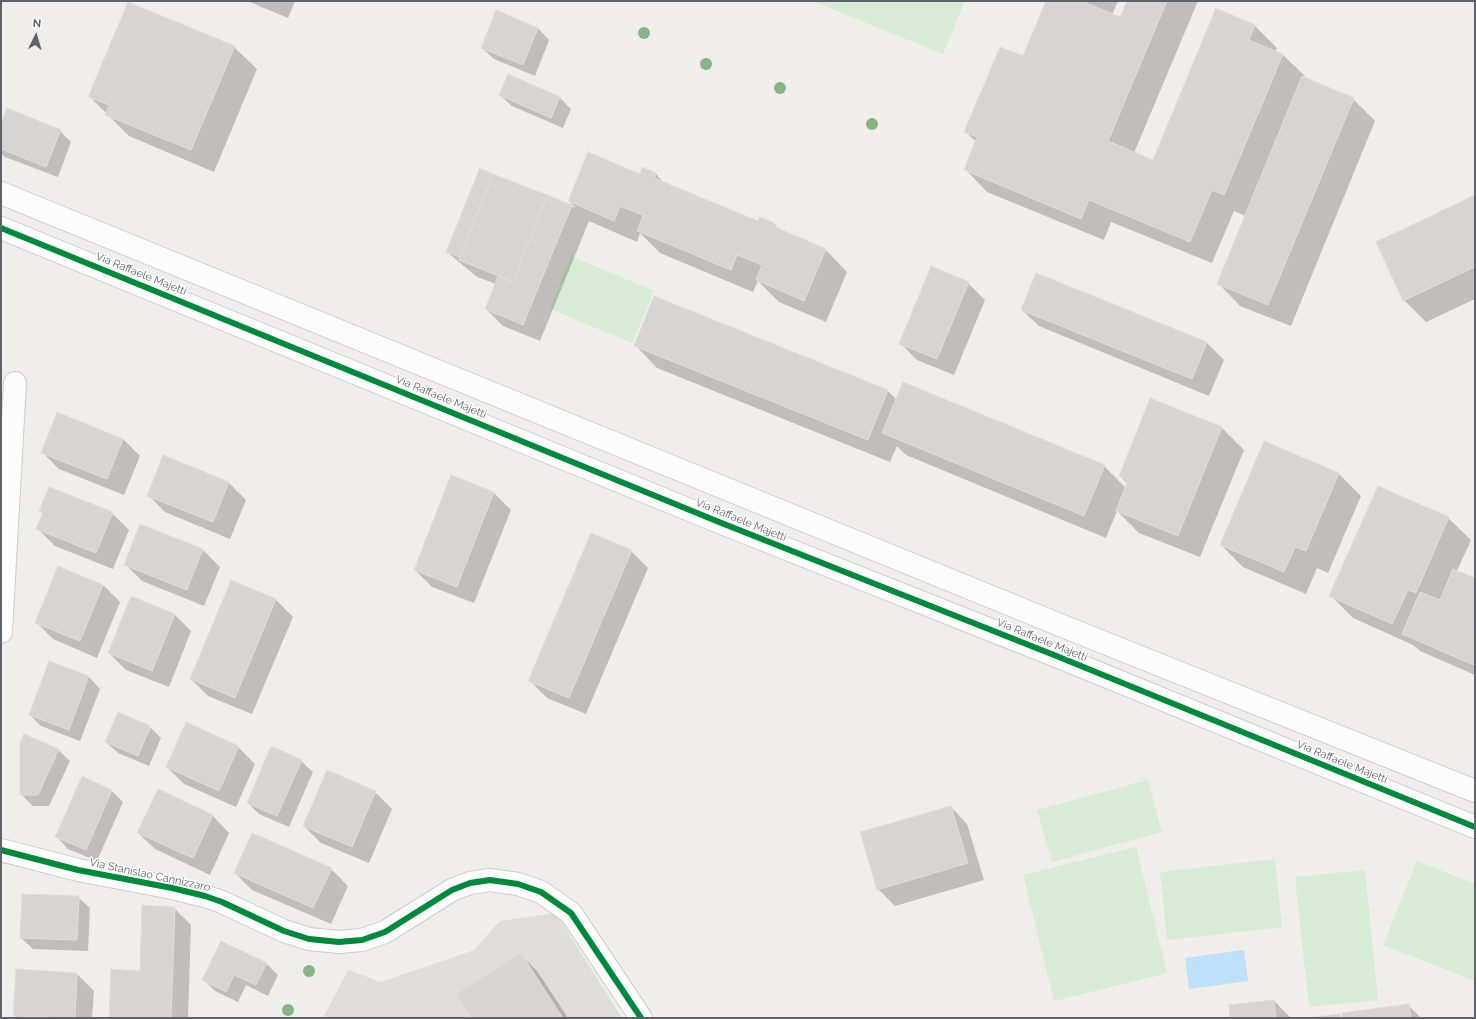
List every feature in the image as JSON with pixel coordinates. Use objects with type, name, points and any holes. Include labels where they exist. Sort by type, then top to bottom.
[{"type":"street","name":"Via Raffaele Majetti","points":[[1,193],[373,346],[913,564],[1070,630],[1475,791]]},
{"type":"street","name":"Via Raffaele Majetti","points":[[1,228],[704,516],[1059,657],[1475,827]]},
{"type":"street","points":[[1,632],[15,382]]},
{"type":"street","points":[[902,594],[913,564]]},
{"type":"street","points":[[1059,657],[1070,630]]},
{"type":"street","name":"Via Stanislao Cannizzaro","points":[[1,850],[78,870],[200,894],[222,902],[284,931],[309,939],[338,942],[362,940],[385,932],[452,890],[470,884],[490,880],[518,884],[541,892],[570,913],[641,1018]]},
{"type":"shaded area","points":[[556,913],[622,1018],[323,1018],[348,970],[381,982],[474,950],[500,921]]},
{"type":"green space","points":[[812,1],[965,1],[943,54]]},
{"type":"green space","points":[[571,256],[654,291],[632,343],[550,309]]},
{"type":"green space","points":[[1148,780],[1162,832],[1052,862],[1037,810]]},
{"type":"green space","points":[[1136,847],[1167,973],[1054,1001],[1023,875]]},
{"type":"green space","points":[[1275,859],[1282,927],[1167,940],[1160,872]]},
{"type":"green space","points":[[1417,861],[1475,884],[1475,981],[1383,945]]},
{"type":"green space","points":[[1365,870],[1378,1000],[1309,1007],[1295,877]]},
{"type":"water","points":[[1244,950],[1248,981],[1189,989],[1185,958]]},
{"type":"building","points":[[1046,1],[1087,1],[1086,3],[1120,17],[1127,1],[1167,1],[1108,141],[1153,160],[1216,8],[1255,25],[1249,40],[1283,54],[1224,195],[1212,190],[1190,242],[1089,200],[1081,219],[964,170],[977,137],[964,132],[1000,47],[1023,56]]},
{"type":"building","points":[[128,2],[235,46],[191,150],[105,115],[109,105],[88,97]]},
{"type":"building","points":[[496,10],[538,28],[523,65],[481,48]]},
{"type":"building","points":[[508,74],[560,97],[551,118],[499,95]]},
{"type":"building","points":[[1302,76],[1354,98],[1268,305],[1217,284]]},
{"type":"building","points":[[7,108],[61,130],[46,167],[1,149],[1,123]]},
{"type":"building","points":[[588,152],[640,174],[642,167],[656,173],[654,178],[758,221],[760,217],[774,223],[773,226],[826,249],[804,301],[756,280],[762,265],[737,255],[731,270],[637,231],[643,215],[620,206],[614,221],[568,201]]},
{"type":"building","points":[[480,168],[493,174],[460,257],[446,252]]},
{"type":"building","points":[[493,174],[547,195],[513,282],[459,260]]},
{"type":"building","points":[[547,195],[572,205],[523,325],[485,309],[498,276],[513,282]]},
{"type":"building","points":[[1475,195],[1475,267],[1403,301],[1376,242]]},
{"type":"building","points":[[931,266],[969,282],[937,359],[899,344]]},
{"type":"building","points":[[1036,273],[1207,342],[1192,379],[1021,310]]},
{"type":"building","points":[[654,296],[888,390],[868,440],[634,346]]},
{"type":"building","points":[[903,382],[1105,465],[1084,516],[882,433]]},
{"type":"building","points":[[1150,398],[1222,427],[1178,536],[1116,511],[1128,480],[1119,476]]},
{"type":"building","points":[[57,412],[123,439],[107,479],[41,453]]},
{"type":"building","points":[[1264,441],[1339,473],[1306,551],[1295,547],[1284,572],[1220,545]]},
{"type":"building","points":[[163,455],[229,482],[213,522],[147,496]]},
{"type":"building","points":[[451,475],[494,492],[457,587],[414,570]]},
{"type":"building","points":[[1378,486],[1449,517],[1416,593],[1408,590],[1392,624],[1329,596]]},
{"type":"building","points":[[49,487],[113,512],[96,553],[36,529],[43,513],[39,511]]},
{"type":"building","points":[[140,524],[203,549],[187,590],[124,565]]},
{"type":"building","points":[[591,533],[632,550],[569,698],[528,681]]},
{"type":"building","points":[[58,566],[103,585],[80,641],[35,623]]},
{"type":"building","points":[[1453,569],[1475,578],[1474,665],[1402,634],[1420,592],[1440,600]]},
{"type":"building","points":[[231,580],[276,599],[235,698],[190,679]]},
{"type":"building","points":[[131,596],[175,614],[152,671],[108,653]]},
{"type":"building","points":[[49,661],[89,676],[69,730],[29,715]]},
{"type":"building","points":[[118,712],[151,726],[138,756],[105,742]]},
{"type":"building","points":[[186,722],[239,746],[219,791],[166,767]]},
{"type":"building","points":[[24,734],[59,749],[38,795],[20,795],[20,743]]},
{"type":"building","points":[[271,746],[302,760],[277,816],[247,803]]},
{"type":"building","points":[[327,770],[376,791],[352,847],[303,826]]},
{"type":"building","points":[[82,776],[112,790],[86,850],[55,837]]},
{"type":"building","points":[[158,789],[213,815],[193,858],[137,833]]},
{"type":"building","points":[[951,806],[968,863],[877,890],[860,832]]},
{"type":"building","points":[[252,833],[332,868],[313,908],[234,873]]},
{"type":"building","points":[[22,894],[79,896],[77,940],[20,938]]},
{"type":"building","points":[[142,905],[175,907],[171,1018],[109,1018],[111,969],[140,971]]},
{"type":"building","points":[[221,941],[267,963],[256,985],[234,975],[226,992],[202,980]]},
{"type":"building","points":[[521,953],[563,1018],[472,1018],[456,994]]},
{"type":"building","points":[[16,969],[77,973],[75,1018],[13,1016]]},
{"type":"building","points":[[1274,1000],[1276,1018],[1230,1018],[1229,1005]]},
{"type":"building","points":[[1409,1004],[1411,1018],[1342,1018],[1342,1013]]},
{"type":"building","points":[[1340,1014],[1341,1018],[1307,1018]]},
{"type":"cycle path","points":[[1,228],[719,522],[1059,657],[1475,827]]},
{"type":"cycle path","points":[[1,850],[78,870],[172,888],[205,896],[222,902],[284,931],[309,939],[339,942],[362,940],[385,932],[452,890],[470,883],[490,880],[518,884],[541,892],[571,913],[641,1018]]}]
